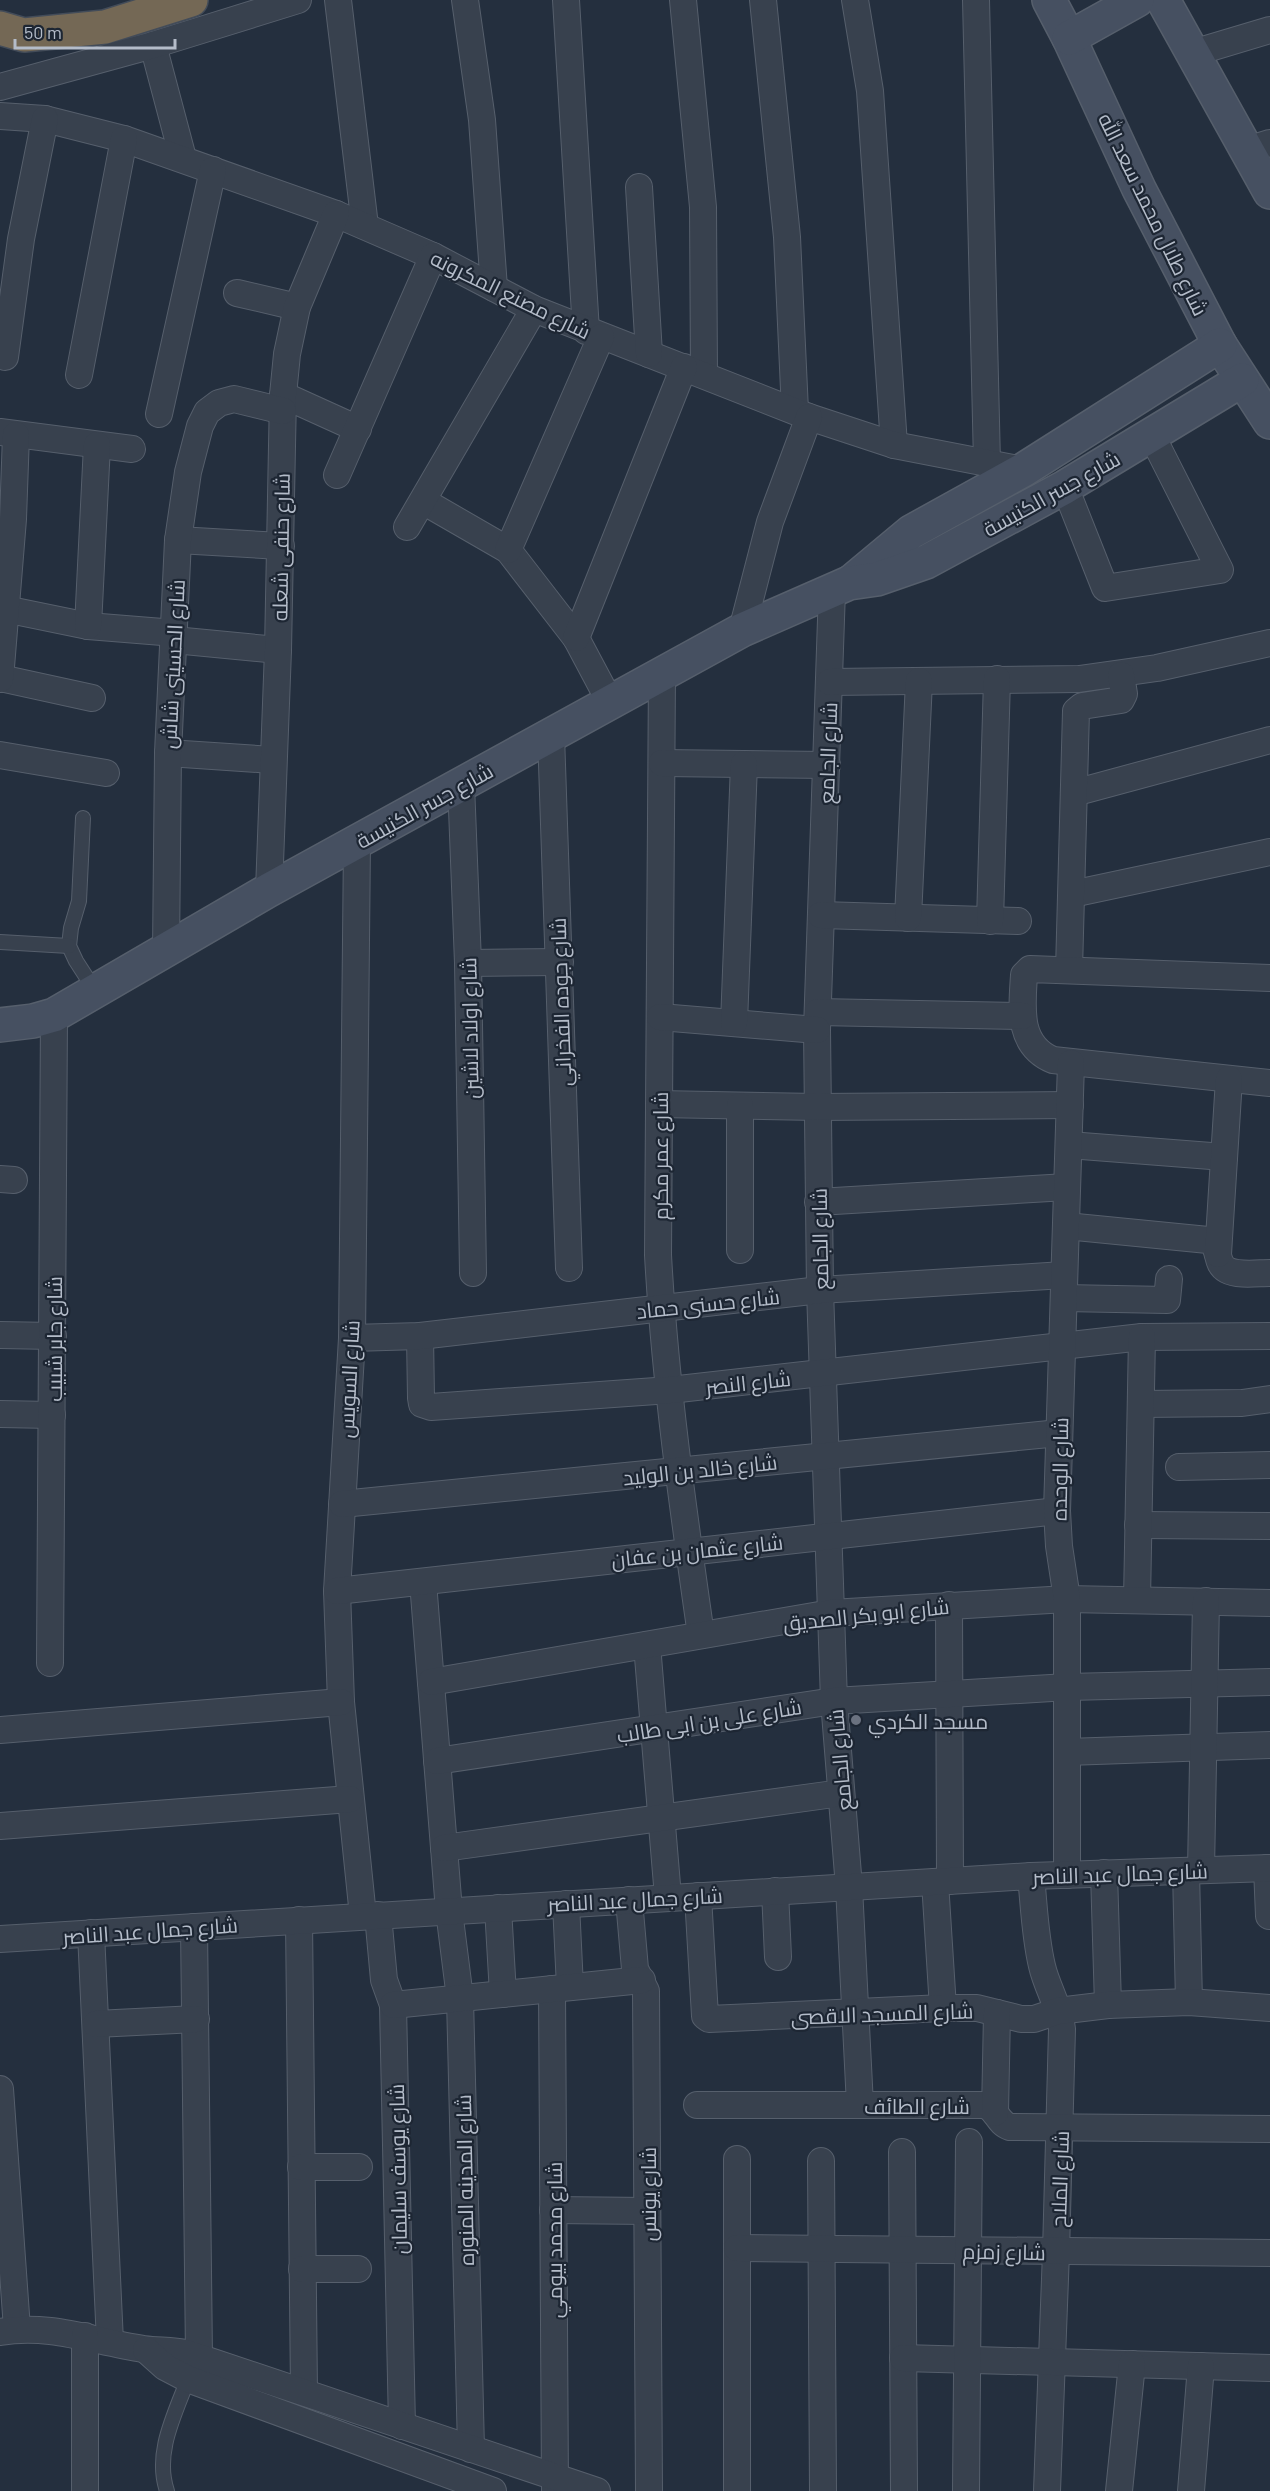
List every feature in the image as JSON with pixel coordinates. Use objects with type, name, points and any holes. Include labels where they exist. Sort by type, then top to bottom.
[{"type":"highway","points":[[0,28],[24,35],[105,27],[191,0]]},
{"type":"main road","name":"شارع طلال محمد سعد الله","points":[[1049,0],[1139,189],[1220,345],[1259,399]]},
{"type":"main road","points":[[1069,38],[1137,0]]},
{"type":"main road","points":[[1163,0],[1193,53],[1259,147],[1270,192]]},
{"type":"main road","name":"شارع جسر الكنيسة","points":[[841,586],[911,532],[1023,470],[1220,345]]},
{"type":"main road","name":"شارع جسر الكنيسة","points":[[0,1025],[33,1021],[54,1015],[269,890],[742,630],[841,586],[877,579],[926,562],[1065,487],[1152,436],[1259,399]]},
{"type":"street","points":[[0,87],[153,45],[298,0]]},
{"type":"street","points":[[338,0],[365,226]]},
{"type":"street","points":[[465,0],[482,120],[494,288]]},
{"type":"street","points":[[508,550],[593,334],[566,0]]},
{"type":"street","points":[[576,638],[694,371],[703,207],[683,0]]},
{"type":"street","points":[[742,630],[770,522],[802,414],[763,0]]},
{"type":"street","points":[[855,0],[870,91],[894,445]]},
{"type":"street","points":[[976,0],[987,463]]},
{"type":"street","points":[[1193,53],[1270,30]]},
{"type":"street","points":[[153,45],[183,158]]},
{"type":"street","name":"شارع مصنع المكرونه","points":[[0,116],[45,119],[124,139],[183,158],[336,214],[433,256],[534,309],[802,414],[894,445],[1023,470]]},
{"type":"street","points":[[5,357],[21,239],[45,119]]},
{"type":"street","points":[[79,375],[124,139]]},
{"type":"street","points":[[159,414],[213,170]]},
{"type":"street","points":[[639,187],[649,354]]},
{"type":"street","name":"شارع حنفى شعله","points":[[269,890],[278,650],[283,403],[287,354],[297,307],[336,214]]},
{"type":"street","points":[[338,475],[433,256]]},
{"type":"street","points":[[237,293],[297,307]]},
{"type":"street","points":[[407,527],[534,309]]},
{"type":"street","name":"شارع الحسينى شاش","points":[[166,951],[168,753],[178,540],[188,472],[200,426],[207,412],[219,403],[234,399],[283,403]]},
{"type":"street","points":[[283,403],[358,429]]},
{"type":"street","points":[[92,698],[0,678],[3,608],[13,519],[8,434],[132,449]]},
{"type":"street","points":[[1065,487],[1105,588],[1220,570],[1152,436]]},
{"type":"street","points":[[88,626],[97,445]]},
{"type":"street","points":[[423,501],[508,550],[576,638],[610,702]]},
{"type":"street","points":[[178,540],[280,546]]},
{"type":"street","name":"شارع الجامع","points":[[841,586],[830,682],[821,915],[817,1107],[818,1202],[834,1701],[849,1887],[861,2105]]},
{"type":"street","points":[[3,608],[88,626],[278,650]]},
{"type":"street","points":[[830,682],[1079,679],[1121,675],[1270,642]]},
{"type":"street","name":"شارع عمر مكرم","points":[[662,673],[658,1255],[670,1390],[701,1635]]},
{"type":"street","points":[[1069,970],[1076,711],[1082,706],[1121,700],[1124,694],[1121,675]]},
{"type":"street","points":[[990,921],[997,679]]},
{"type":"street","points":[[908,918],[919,681]]},
{"type":"street","name":"شارع جوده الفخراني","points":[[550,735],[560,962],[568,1268]]},
{"type":"street","points":[[1074,794],[1270,741]]},
{"type":"street","points":[[168,753],[273,760]]},
{"type":"street","points":[[0,755],[106,773]]},
{"type":"street","points":[[662,763],[827,765]]},
{"type":"street","points":[[734,1023],[744,764]]},
{"type":"street","name":"شارع اولاد لاشين","points":[[461,784],[468,963],[473,1273]]},
{"type":"street","name":"شارع السويس","points":[[357,841],[352,1338],[337,1591],[341,1702],[350,1799],[370,1916]]},
{"type":"street","points":[[1072,894],[1270,852]]},
{"type":"street","points":[[821,915],[1018,921]]},
{"type":"street","points":[[468,963],[560,962]]},
{"type":"street","points":[[1270,978],[1028,970],[1024,977],[1023,1016],[1026,1035],[1036,1051],[1053,1060],[1270,1083]]},
{"type":"street","name":"شارع جابر شبيب","points":[[50,1663],[54,1015]]},
{"type":"street","points":[[660,1017],[734,1023],[1023,1016]]},
{"type":"street","name":"شارع الوحده","points":[[1067,1875],[1067,1599],[1059,1546],[1057,1510],[1071,1063]]},
{"type":"street","points":[[1218,1254],[1229,1079]]},
{"type":"street","points":[[659,1104],[817,1107],[1070,1106]]},
{"type":"street","points":[[740,1106],[740,1250]]},
{"type":"street","points":[[1069,1145],[1224,1157]]},
{"type":"street","points":[[818,1202],[1067,1187]]},
{"type":"street","points":[[1066,1226],[1204,1239],[1214,1243],[1220,1264],[1228,1271],[1270,1274]]},
{"type":"street","name":"شارع حسنى حماد","points":[[352,1338],[420,1335],[820,1290],[1064,1287],[1167,1300],[1169,1279]]},
{"type":"street","points":[[0,1335],[53,1336]]},
{"type":"street","name":"شارع النصر","points":[[420,1335],[421,1398],[426,1407],[670,1390],[1142,1337],[1270,1336]]},
{"type":"street","points":[[1137,1600],[1142,1337]]},
{"type":"street","points":[[1141,1404],[1242,1403],[1270,1399]]},
{"type":"street","points":[[0,1414],[52,1415]]},
{"type":"street","name":"شارع خالد بن الوليد","points":[[342,1504],[1059,1433]]},
{"type":"street","points":[[1179,1467],[1270,1465]]},
{"type":"street","name":"شارع عثمان بن عفان","points":[[337,1591],[1057,1510]]},
{"type":"street","points":[[1138,1525],[1270,1527]]},
{"type":"street","name":"شارع المدينه المنوره","points":[[423,1582],[449,1911],[460,1998],[471,2449]]},
{"type":"street","name":"شارع ابو بكر الصديق","points":[[431,1682],[831,1613],[1067,1599],[1270,1603]]},
{"type":"street","points":[[1189,2002],[1194,1870],[1203,1748],[1206,1601]]},
{"type":"street","points":[[943,2008],[942,1882],[950,1694],[949,1605]]},
{"type":"street","points":[[647,1645],[668,1897]]},
{"type":"street","name":"شارع على بن ابى طالب","points":[[438,1761],[834,1701],[1068,1687],[1270,1682]]},
{"type":"street","points":[[0,1730],[341,1702]]},
{"type":"street","points":[[1067,1752],[1270,1745]]},
{"type":"street","points":[[444,1848],[841,1793]]},
{"type":"street","points":[[0,1826],[350,1799]]},
{"type":"street","points":[[1269,1868],[1269,1916]]},
{"type":"street","name":"شارع جمال عبد الناصر","points":[[0,1939],[1031,1876],[1269,1868]]},
{"type":"street","points":[[1104,1873],[1108,2005]]},
{"type":"street","name":"شارع الملاح","points":[[1031,1876],[1039,1953],[1062,2029],[1047,2491]]},
{"type":"street","points":[[775,1891],[778,1957]]},
{"type":"street","name":"شارع المسجد الاقصى","points":[[698,1896],[706,2018],[977,2008],[1022,2019],[1034,2019],[1058,2011],[1108,2005],[1189,2002],[1270,2007]]},
{"type":"street","name":"شارع يونس","points":[[629,1900],[634,1963],[646,1991],[649,2491]]},
{"type":"street","name":"شارع محمد بيومي","points":[[555,2484],[553,2210],[566,1904]]},
{"type":"street","points":[[498,1908],[503,1994]]},
{"type":"street","name":"شارع يوسف سليمان","points":[[370,1916],[384,1980],[393,2005],[402,2426]]},
{"type":"street","points":[[299,1920],[304,2392]]},
{"type":"street","points":[[194,1927],[196,2019],[194,2368]]},
{"type":"street","points":[[85,2491],[97,2339],[96,2024],[91,1933]]},
{"type":"street","points":[[393,2005],[642,1980]]},
{"type":"street","points":[[995,2113],[997,2013]]},
{"type":"street","points":[[96,2024],[196,2019]]},
{"type":"street","points":[[0,2089],[9,2331],[49,2329],[146,2350],[165,2367],[194,2368],[304,2392],[471,2449],[555,2484],[597,2491]]},
{"type":"street","name":"شارع الطائف","points":[[697,2105],[984,2104],[991,2107],[1002,2123],[1010,2127],[1270,2129]]},
{"type":"street","points":[[966,2491],[969,2142]]},
{"type":"street","points":[[902,2152],[904,2491]]},
{"type":"street","points":[[737,2159],[737,2491]]},
{"type":"street","points":[[821,2161],[823,2491]]},
{"type":"street","points":[[301,2167],[359,2167]]},
{"type":"street","points":[[553,2210],[647,2211]]},
{"type":"street","name":"شارع زمزم","points":[[737,2248],[1270,2253]]},
{"type":"street","points":[[302,2269],[358,2269]]},
{"type":"street","points":[[903,2358],[1270,2368]]},
{"type":"street","points":[[1119,2491],[1132,2364]]},
{"type":"street","points":[[1191,2491],[1201,2366]]},
{"type":"street","points":[[194,2368],[493,2491]]},
{"type":"lane","points":[[83,818],[80,901],[71,928],[69,946],[96,992]]},
{"type":"lane","points":[[0,942],[69,946]]},
{"type":"lane","points":[[167,2491],[163,2453],[167,2436],[194,2368]]},
{"type":"place","name":"مسجد الكردي","points":[[856,1720]]}]
